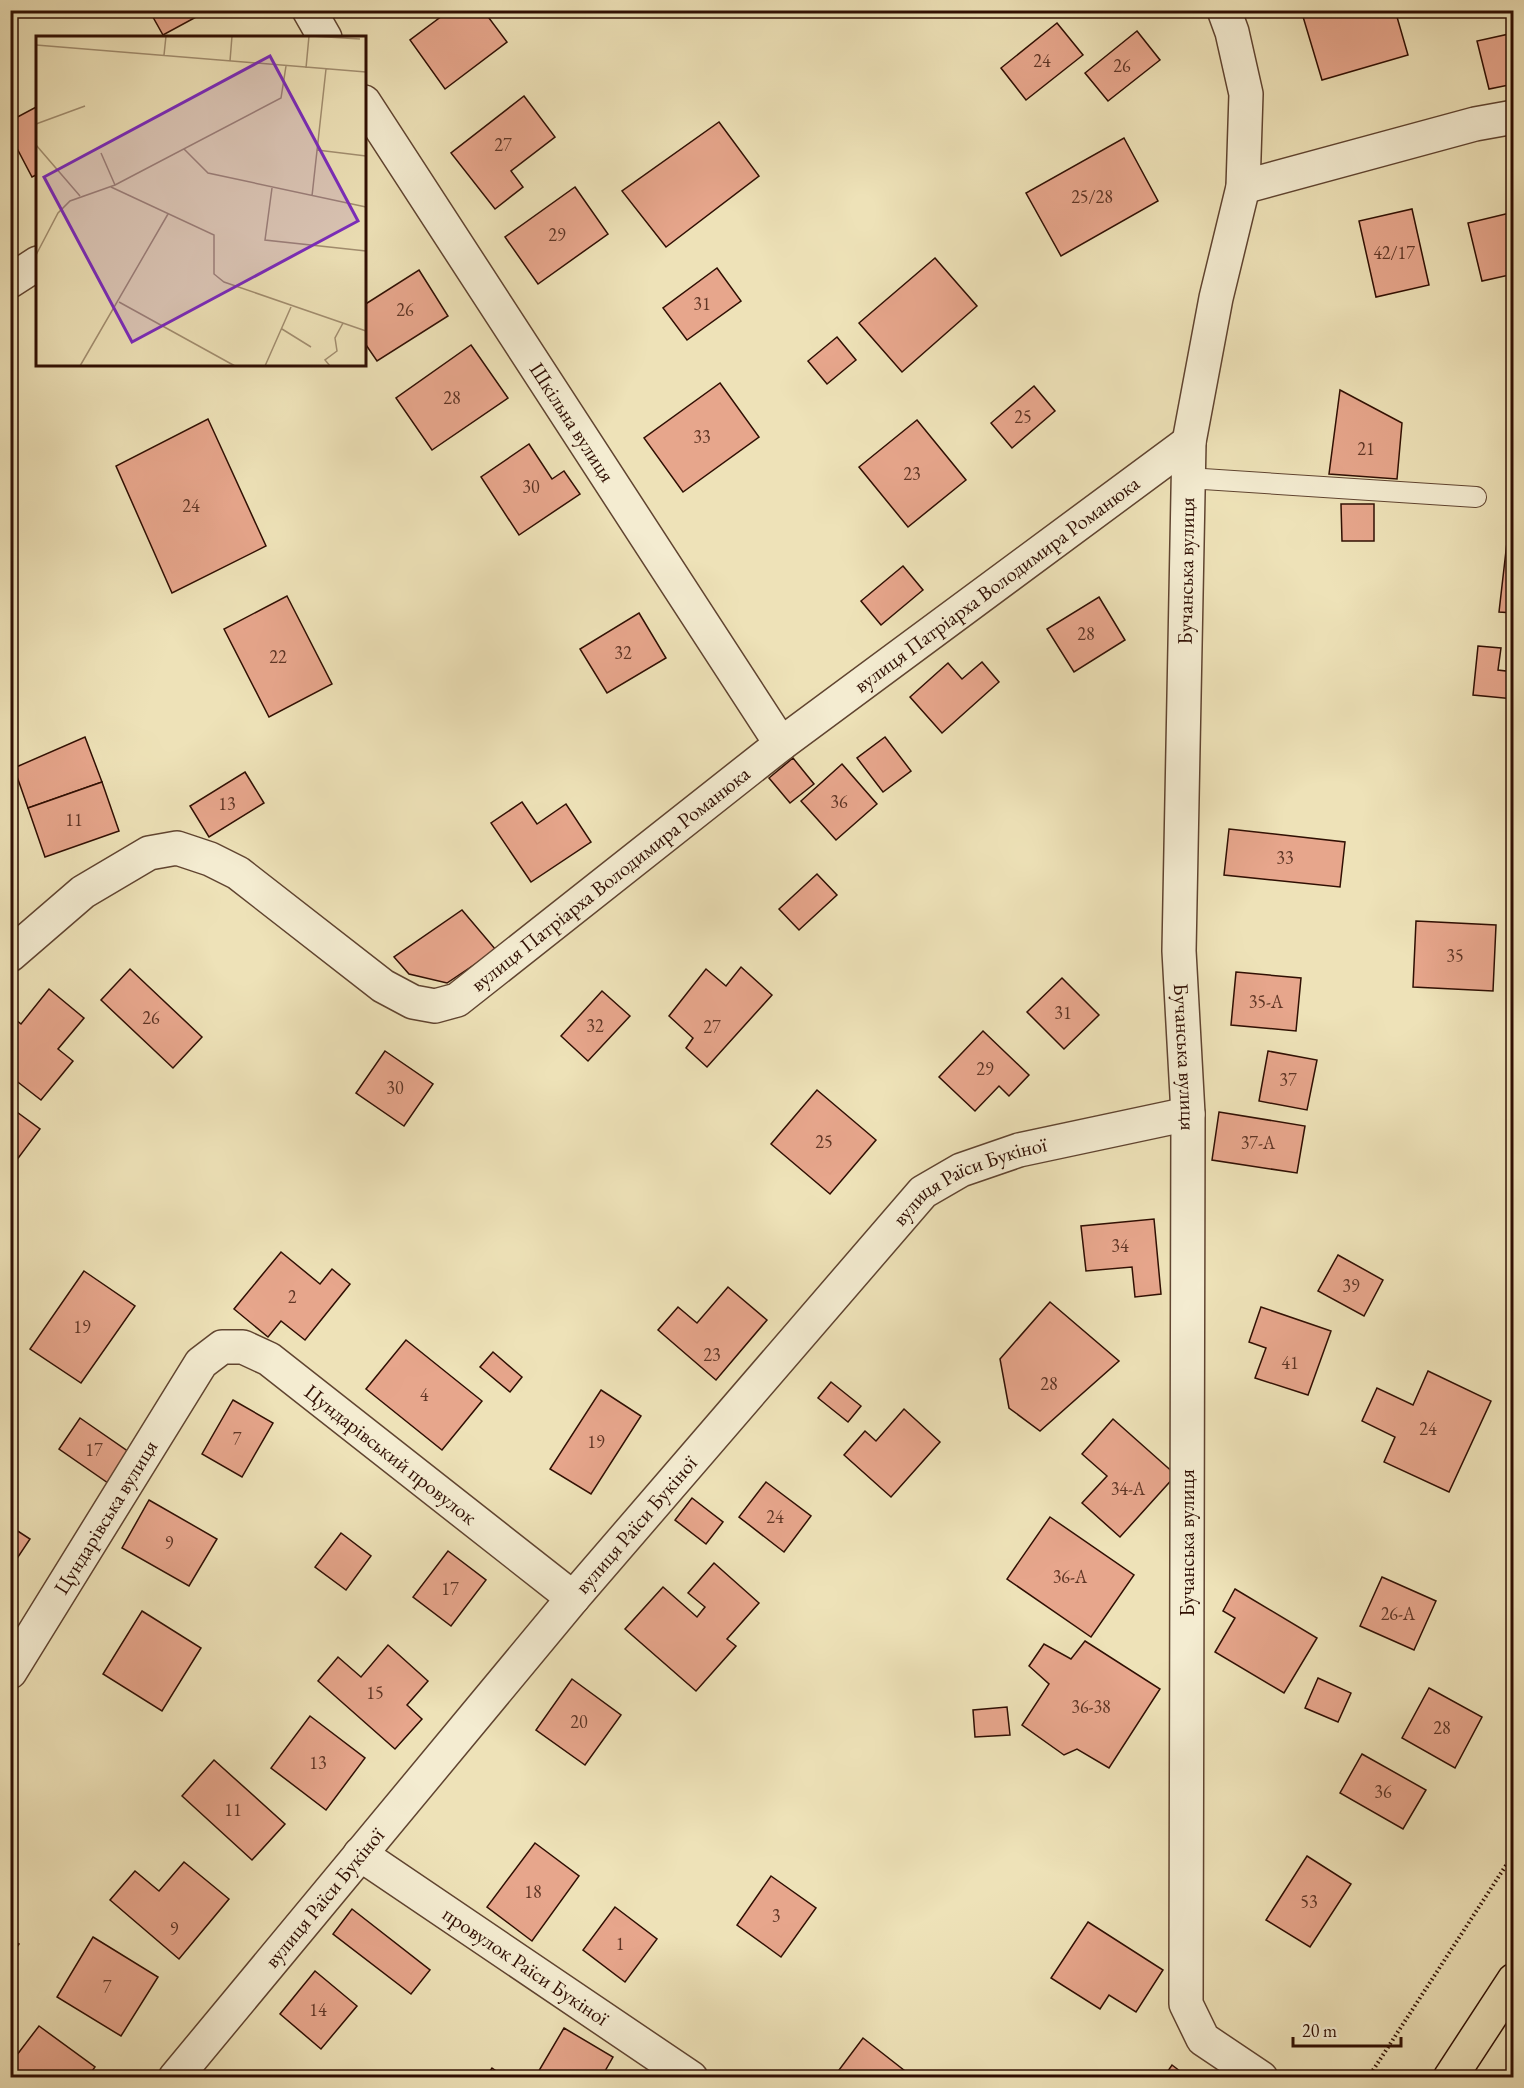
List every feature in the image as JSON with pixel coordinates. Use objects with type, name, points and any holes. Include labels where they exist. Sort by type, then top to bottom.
[{"type":"main road","points":[[1450,2078],[1514,1980]]},
{"type":"street","points":[[309,10],[324,36]]},
{"type":"street","name":"Бучанська вулиця","points":[[1224,10],[1232,32],[1246,94],[1243,187],[1216,298],[1189,442],[1188,478],[1179,951],[1188,1114],[1186,2004],[1203,2039],[1260,2078]]},
{"type":"street","name":"Шкільна вулиця","points":[[366,105],[781,744]]},
{"type":"street","points":[[1243,187],[1475,124],[1514,117]]},
{"type":"street","points":[[10,281],[36,263]]},
{"type":"street","name":"вулиця Патріарха Володимира Романюка","points":[[10,955],[83,892],[148,854],[177,848],[210,859],[238,873],[383,986],[413,1002],[435,1006],[457,1000],[781,744],[1189,442]]},
{"type":"street","name":"вулиця Раїси Букіної","points":[[176,2078],[573,1598],[923,1192],[961,1170],[1019,1150],[1188,1114]]},
{"type":"street","name":"Цундарівський провулок","points":[[201,1363],[222,1347],[243,1347],[269,1359],[573,1598]]},
{"type":"street","name":"Цундарівська вулиця","points":[[10,1672],[201,1363]]},
{"type":"street","name":"провулок Раїси Букіної","points":[[360,1854],[675,2073]]},
{"type":"lane","points":[[1188,478],[1476,497]]},
{"type":"path","points":[[1368,2078],[1514,1853]]},
{"type":"building","points":[[149,10],[209,10],[163,35]]},
{"type":"building","points":[[450,10],[483,10],[507,42],[445,89],[410,40]]},
{"type":"building","points":[[1301,10],[1395,10],[1408,55],[1322,80]]},
{"type":"building","points":[[1057,23],[1083,55],[1026,100],[1001,68]]},
{"type":"building","points":[[1137,31],[1160,60],[1108,101],[1085,73]]},
{"type":"building","points":[[1509,34],[1514,54],[1514,84],[1489,89],[1477,41]]},
{"type":"building","points":[[524,96],[555,137],[511,171],[523,187],[495,209],[451,153]]},
{"type":"building","points":[[36,107],[36,175],[32,177],[10,135],[10,121]]},
{"type":"building","points":[[719,122],[759,176],[666,247],[622,191]]},
{"type":"building","points":[[1124,138],[1158,201],[1061,256],[1026,193]]},
{"type":"building","points":[[575,187],[608,234],[538,284],[505,237]]},
{"type":"building","points":[[1412,209],[1429,285],[1376,297],[1359,221]]},
{"type":"building","points":[[1514,212],[1514,274],[1482,281],[1468,223]]},
{"type":"building","points":[[935,258],[977,306],[902,372],[859,323]]},
{"type":"building","points":[[717,268],[741,301],[687,340],[663,308]]},
{"type":"building","points":[[419,270],[448,316],[377,361],[366,345],[366,304]]},
{"type":"building","points":[[837,337],[856,360],[827,384],[808,361]]},
{"type":"building","points":[[471,345],[508,398],[432,450],[396,398]]},
{"type":"building","points":[[720,383],[759,437],[683,492],[644,438]]},
{"type":"building","points":[[1034,386],[1055,411],[1012,448],[991,423]]},
{"type":"building","points":[[1340,390],[1402,423],[1397,479],[1329,474]]},
{"type":"building","points":[[208,419],[266,546],[172,593],[116,466]]},
{"type":"building","points":[[917,420],[966,480],[908,527],[859,467]]},
{"type":"building","points":[[529,444],[552,479],[564,471],[580,494],[519,535],[481,477]]},
{"type":"building","points":[[1341,504],[1374,504],[1374,541],[1342,541]]},
{"type":"building","points":[[1507,542],[1514,543],[1514,613],[1499,612]]},
{"type":"building","points":[[903,566],[923,590],[881,625],[861,601]]},
{"type":"building","points":[[287,596],[332,684],[269,717],[224,629]]},
{"type":"building","points":[[1099,597],[1125,640],[1074,672],[1047,629]]},
{"type":"building","points":[[639,613],[666,658],[607,693],[580,649]]},
{"type":"building","points":[[1478,646],[1501,648],[1498,670],[1514,672],[1514,699],[1473,695]]},
{"type":"building","points":[[982,662],[999,682],[942,733],[910,697],[948,663],[962,679]]},
{"type":"building","points":[[85,737],[102,782],[28,808],[14,768]]},
{"type":"building","points":[[885,737],[911,771],[883,792],[857,758]]},
{"type":"building","points":[[793,758],[814,784],[790,803],[769,778]]},
{"type":"building","points":[[842,764],[877,804],[836,840],[801,801]]},
{"type":"building","points":[[245,772],[264,803],[209,837],[190,806]]},
{"type":"building","points":[[102,782],[119,831],[45,857],[28,808]]},
{"type":"building","points":[[522,802],[537,824],[566,804],[591,842],[531,882],[491,823]]},
{"type":"building","points":[[1229,829],[1345,842],[1340,887],[1224,875]]},
{"type":"building","points":[[817,874],[837,895],[799,930],[779,909]]},
{"type":"building","points":[[462,910],[496,950],[447,983],[409,974],[394,957]]},
{"type":"building","points":[[1416,921],[1496,925],[1493,991],[1413,987]]},
{"type":"building","points":[[741,967],[772,995],[707,1067],[686,1048],[693,1038],[669,1016],[706,969],[726,986]]},
{"type":"building","points":[[130,969],[202,1037],[173,1068],[101,1000]]},
{"type":"building","points":[[1236,972],[1301,978],[1296,1031],[1231,1025]]},
{"type":"building","points":[[1062,978],[1099,1015],[1064,1049],[1027,1012]]},
{"type":"building","points":[[49,989],[84,1018],[58,1049],[73,1061],[41,1100],[10,1076],[10,1015],[21,1024]]},
{"type":"building","points":[[602,991],[630,1016],[588,1061],[561,1036]]},
{"type":"building","points":[[983,1031],[1029,1075],[1009,1096],[999,1086],[975,1111],[939,1077]]},
{"type":"building","points":[[385,1051],[433,1084],[404,1126],[356,1093]]},
{"type":"building","points":[[1268,1051],[1317,1060],[1307,1110],[1259,1101]]},
{"type":"building","points":[[817,1090],[876,1140],[830,1194],[771,1144]]},
{"type":"building","points":[[10,1107],[40,1129],[10,1169]]},
{"type":"building","points":[[1219,1112],[1305,1126],[1297,1173],[1212,1160]]},
{"type":"building","points":[[1154,1219],[1161,1294],[1135,1297],[1132,1267],[1086,1271],[1081,1226]]},
{"type":"building","points":[[281,1252],[320,1284],[332,1269],[350,1284],[305,1340],[281,1321],[268,1337],[234,1309]]},
{"type":"building","points":[[1338,1255],[1383,1280],[1364,1316],[1318,1291]]},
{"type":"building","points":[[84,1271],[135,1306],[81,1383],[30,1349]]},
{"type":"building","points":[[728,1287],[767,1320],[716,1380],[658,1330],[678,1307],[697,1323]]},
{"type":"building","points":[[1050,1302],[1119,1361],[1040,1431],[1009,1408],[1000,1359]]},
{"type":"building","points":[[1261,1307],[1331,1331],[1308,1395],[1255,1378],[1266,1348],[1249,1342]]},
{"type":"building","points":[[406,1340],[482,1401],[442,1450],[366,1389]]},
{"type":"building","points":[[493,1352],[522,1377],[510,1392],[480,1367]]},
{"type":"building","points":[[1428,1371],[1491,1401],[1449,1492],[1384,1462],[1395,1437],[1362,1421],[1377,1388],[1413,1405]]},
{"type":"building","points":[[831,1382],[861,1406],[848,1422],[818,1398]]},
{"type":"building","points":[[601,1390],[641,1416],[591,1494],[550,1469]]},
{"type":"building","points":[[233,1400],[273,1423],[242,1477],[202,1454]]},
{"type":"building","points":[[904,1409],[940,1442],[891,1497],[844,1455],[865,1431],[876,1441]]},
{"type":"building","points":[[80,1418],[129,1452],[108,1483],[59,1449]]},
{"type":"building","points":[[1113,1419],[1176,1475],[1120,1537],[1082,1503],[1107,1476],[1082,1454]]},
{"type":"building","points":[[766,1482],[811,1516],[784,1552],[739,1517]]},
{"type":"building","points":[[692,1498],[723,1522],[706,1544],[675,1520]]},
{"type":"building","points":[[149,1500],[217,1539],[189,1586],[122,1548]]},
{"type":"building","points":[[1050,1517],[1134,1575],[1091,1637],[1007,1579]]},
{"type":"building","points":[[10,1526],[30,1539],[10,1569]]},
{"type":"building","points":[[341,1533],[371,1556],[346,1590],[315,1567]]},
{"type":"building","points":[[448,1551],[486,1580],[451,1626],[413,1597]]},
{"type":"building","points":[[714,1563],[759,1603],[727,1639],[736,1646],[696,1691],[625,1629],[663,1587],[697,1617],[705,1607],[688,1593]]},
{"type":"building","points":[[1514,1568],[1514,1582],[1508,1580]]},
{"type":"building","points":[[1382,1577],[1436,1601],[1414,1650],[1360,1626]]},
{"type":"building","points":[[1235,1589],[1317,1638],[1284,1693],[1215,1652],[1235,1618],[1223,1611]]},
{"type":"building","points":[[142,1611],[201,1648],[162,1711],[103,1674]]},
{"type":"building","points":[[1085,1641],[1160,1689],[1109,1768],[1077,1749],[1064,1755],[1022,1725],[1049,1684],[1029,1666],[1044,1644],[1071,1659]]},
{"type":"building","points":[[388,1645],[428,1681],[407,1705],[422,1719],[395,1749],[318,1681],[338,1657],[361,1677]]},
{"type":"building","points":[[1318,1678],[1351,1693],[1338,1722],[1305,1708]]},
{"type":"building","points":[[572,1679],[621,1715],[585,1765],[536,1730]]},
{"type":"building","points":[[1429,1688],[1482,1717],[1455,1768],[1402,1738]]},
{"type":"building","points":[[1007,1707],[1010,1735],[975,1737],[973,1710]]},
{"type":"building","points":[[310,1716],[365,1758],[326,1810],[271,1768]]},
{"type":"building","points":[[1362,1754],[1426,1790],[1403,1829],[1340,1793]]},
{"type":"building","points":[[214,1760],[285,1824],[252,1860],[182,1796]]},
{"type":"building","points":[[535,1843],[579,1876],[532,1941],[487,1907]]},
{"type":"building","points":[[1307,1856],[1351,1884],[1310,1947],[1266,1920]]},
{"type":"building","points":[[184,1862],[229,1899],[179,1959],[110,1900],[135,1871],[159,1891]]},
{"type":"building","points":[[771,1876],[816,1908],[781,1957],[737,1925]]},
{"type":"building","points":[[615,1907],[657,1939],[625,1982],[583,1950]]},
{"type":"building","points":[[352,1909],[430,1970],[411,1994],[333,1934]]},
{"type":"building","points":[[1088,1922],[1163,1970],[1136,2012],[1109,1995],[1100,2009],[1051,1978]]},
{"type":"building","points":[[93,1937],[158,1977],[121,2036],[57,1997]]},
{"type":"building","points":[[10,1939],[19,1944],[10,1957]]},
{"type":"building","points":[[315,1971],[357,2006],[321,2049],[280,2014]]},
{"type":"building","points":[[39,2026],[95,2067],[87,2078],[10,2077],[10,2064]]},
{"type":"building","points":[[564,2028],[613,2057],[601,2078],[543,2078],[537,2074]]},
{"type":"building","points":[[863,2038],[914,2078],[833,2078]]},
{"type":"building","points":[[1172,2065],[1189,2078],[1163,2078]]},
{"type":"building","points":[[492,2068],[506,2078],[485,2078]]}]
